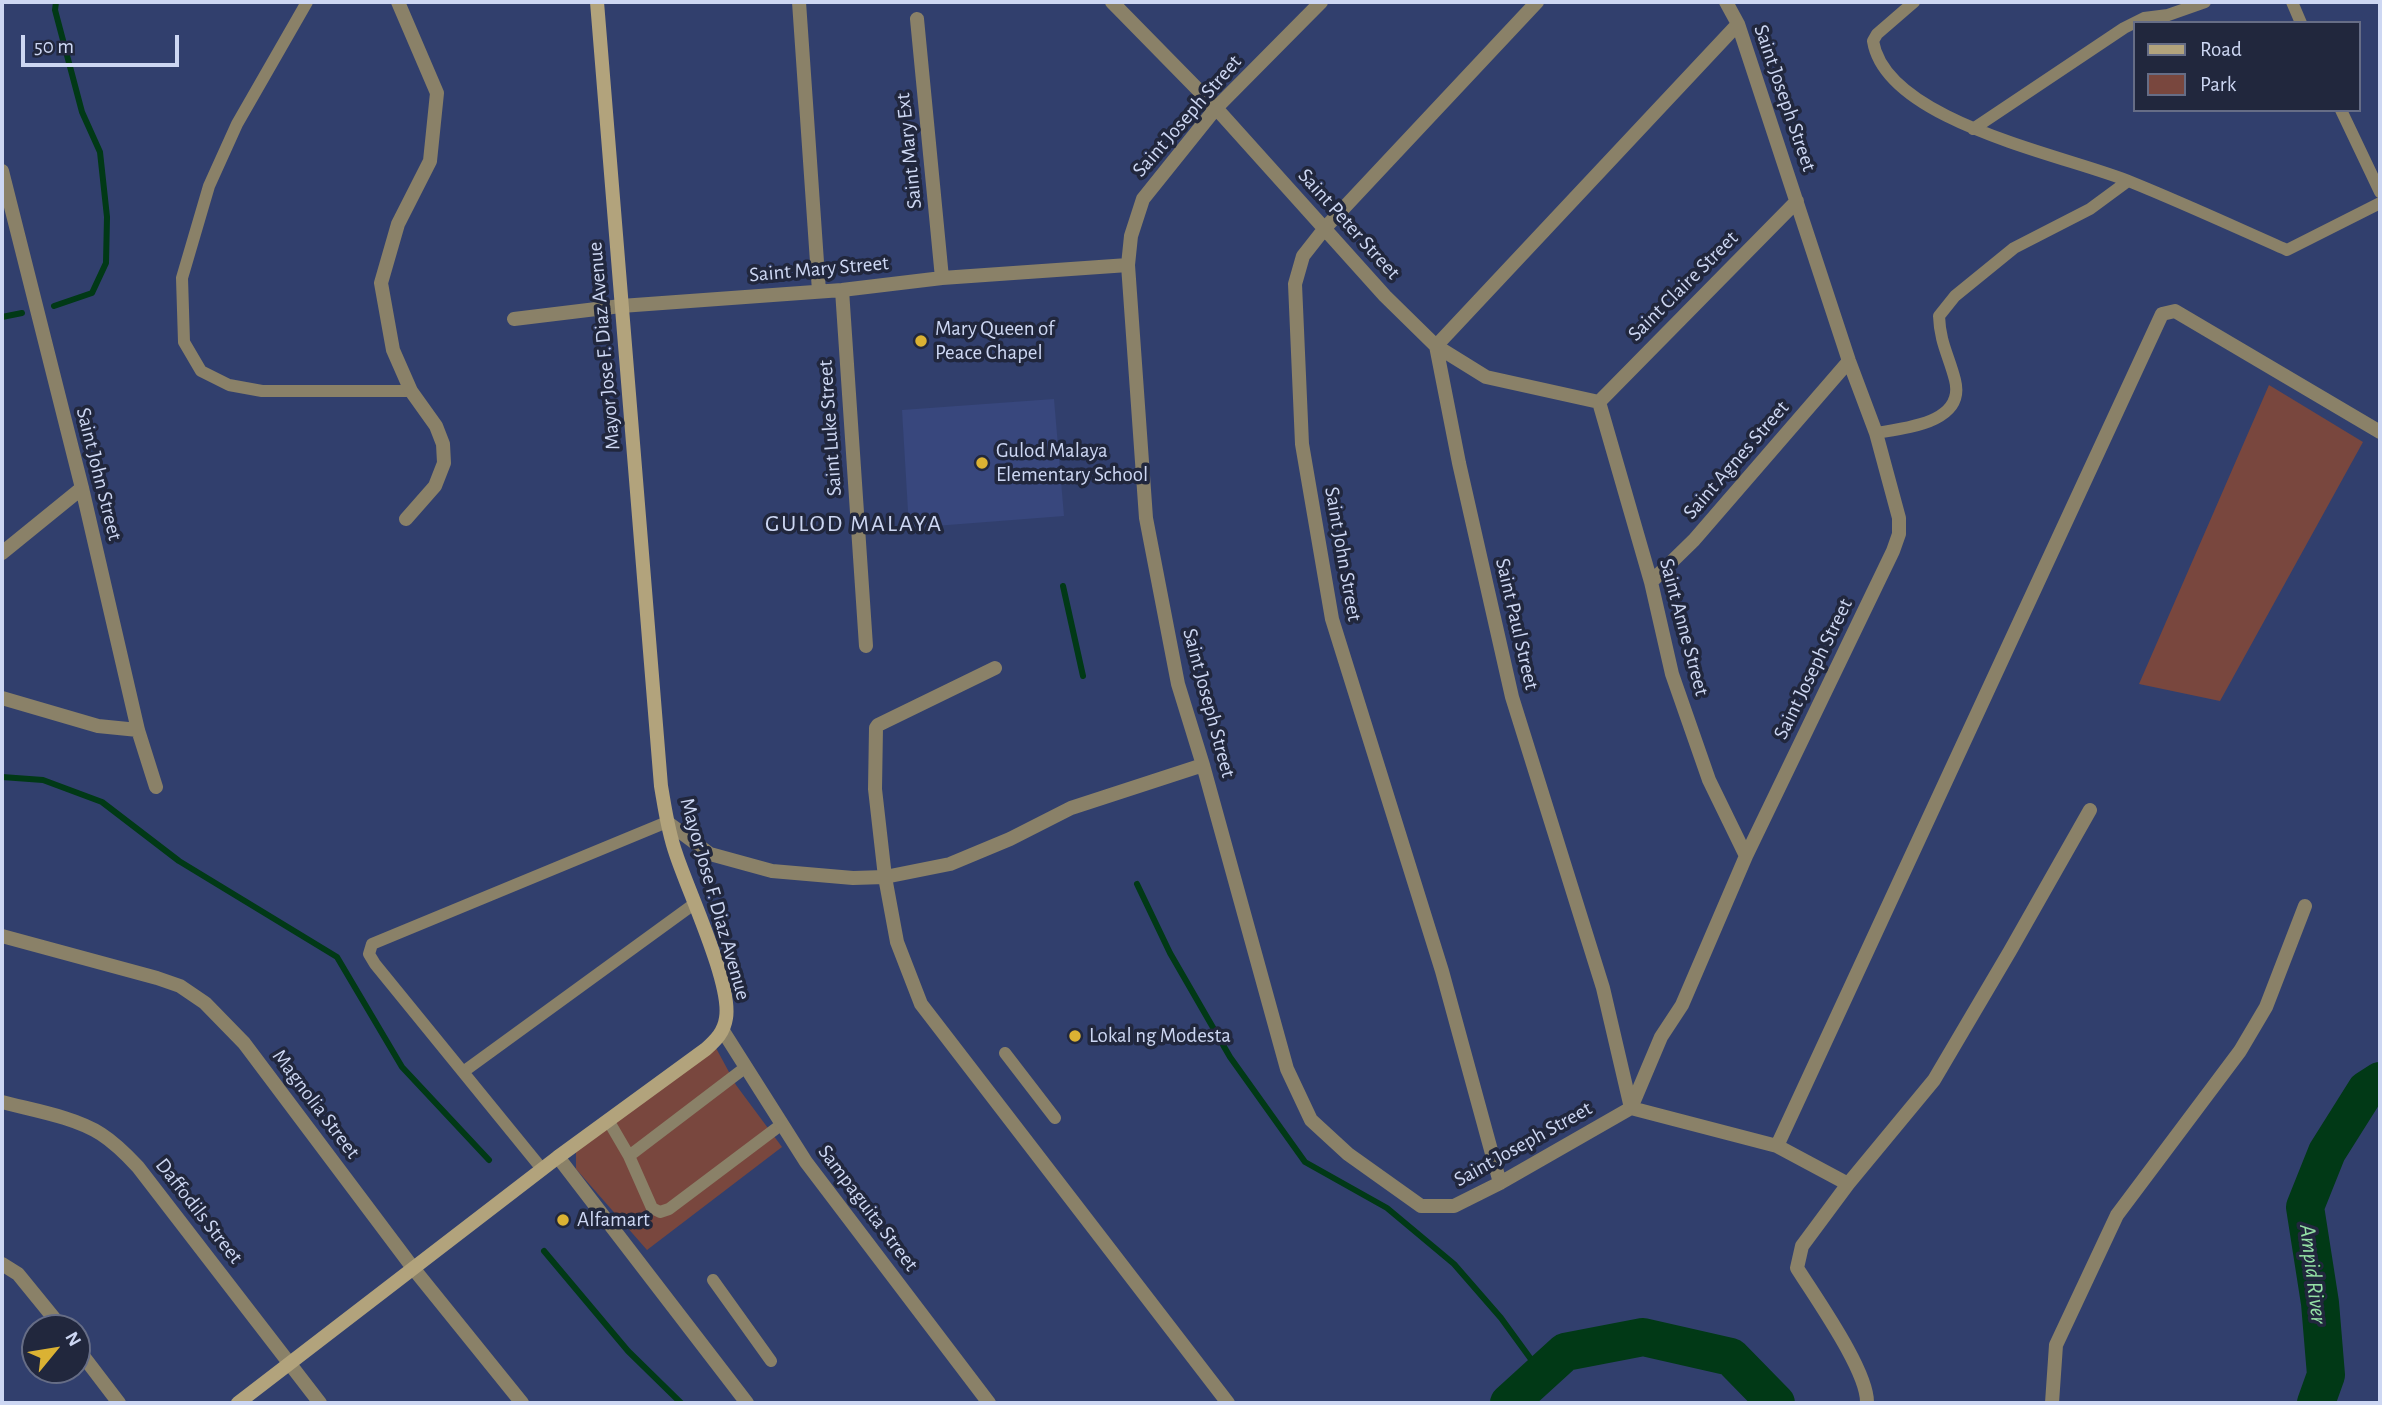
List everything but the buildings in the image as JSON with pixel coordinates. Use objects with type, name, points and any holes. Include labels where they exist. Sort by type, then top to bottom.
[{"type":"main road","name":"Mayor Jose F. Diaz Avenue","points":[[238,1403],[542,1169],[706,1049],[723,1031],[727,1016],[726,998],[719,973],[667,822],[659,772],[597,2]]},
{"type":"street","points":[[398,2],[437,93],[430,161],[398,224],[381,283],[393,350],[411,391],[436,426],[443,444],[444,463],[435,486],[406,519]]},
{"type":"street","points":[[799,2],[819,291]]},
{"type":"street","name":"Saint Peter Street","points":[[1112,2],[1216,108],[1385,296],[1436,346],[1486,377],[1599,402]]},
{"type":"street","name":"Saint Joseph Street","points":[[1321,2],[1216,108],[1143,199],[1131,236],[1128,265],[1146,518],[1178,684],[1287,1069],[1311,1120],[1348,1154],[1421,1206],[1454,1206],[1500,1183],[1631,1108],[1661,1037],[1682,1004],[1746,856],[1899,534],[1899,518],[1876,433],[1849,361],[1738,24],[1726,2]]},
{"type":"street","name":"Saint John Street","points":[[1500,1183],[1441,971],[1332,619],[1302,444],[1295,284],[1303,256],[1325,228],[1537,2]]},
{"type":"street","name":"Saint Mary Ext","points":[[917,19],[942,278]]},
{"type":"street","points":[[1436,346],[1738,24]]},
{"type":"street","name":"Saint John Street","points":[[2,171],[82,488],[138,730],[156,787]]},
{"type":"street","name":"Saint Claire Street","points":[[1599,402],[1797,201]]},
{"type":"street","name":"Saint Mary Street","points":[[514,320],[621,306],[1128,265]]},
{"type":"street","name":"Saint Luke Street","points":[[842,290],[866,646]]},
{"type":"street","points":[[1777,1146],[2162,314],[2175,311],[2380,432]]},
{"type":"street","name":"Saint Paul Street","points":[[1436,346],[1459,463],[1512,697],[1603,988],[1631,1108]]},
{"type":"street","name":"Saint Agnes Street","points":[[1651,582],[1695,540],[1849,361]]},
{"type":"street","name":"Saint Anne Street","points":[[1599,402],[1651,582],[1672,674],[1704,769],[1746,856]]},
{"type":"street","points":[[2,553],[82,488]]},
{"type":"street","points":[[995,668],[876,728],[874,789],[885,877],[897,942],[921,1004],[1228,1403]]},
{"type":"street","points":[[2,698],[98,726],[138,730]]},
{"type":"street","points":[[667,822],[710,854],[772,871],[853,878],[885,877],[950,864],[1010,839],[1071,808],[1203,765]]},
{"type":"street","points":[[1867,1403],[1868,1391],[1853,1361],[1797,1268],[1802,1246],[1848,1184],[1934,1080],[2090,810]]},
{"type":"street","points":[[2052,1403],[2056,1345],[2117,1215],[2240,1051],[2266,1007],[2305,906]]},
{"type":"street","name":"Magnolia Street","points":[[2,936],[157,978],[180,986],[205,1003],[244,1043],[413,1268],[522,1403]]},
{"type":"street","name":"Sampaguita Street","points":[[723,1031],[806,1162],[989,1403]]},
{"type":"street","name":"Daffodils Street","points":[[2,1102],[76,1123],[99,1132],[120,1148],[138,1167],[320,1403]]},
{"type":"street","points":[[1631,1108],[1777,1146],[1848,1184]]},
{"type":"street","points":[[558,1157],[747,1403]]},
{"type":"street","points":[[2,1264],[18,1274],[51,1314]]},
{"type":"street","points":[[91,1367],[118,1403]]},
{"type":"lane","points":[[307,2],[237,124],[209,186],[182,278],[184,342],[201,371],[229,385],[262,391],[411,391]]},
{"type":"lane","points":[[1914,2],[1877,34],[1873,41],[1875,53],[1900,85],[1934,110],[1973,129],[2128,181],[2287,250],[2380,203]]},
{"type":"lane","points":[[2138,21],[2168,15],[2205,2]]},
{"type":"lane","points":[[2292,2],[2300,21]]},
{"type":"lane","points":[[1973,129],[2134,23]]},
{"type":"lane","points":[[2342,112],[2380,192]]},
{"type":"lane","points":[[1876,433],[1926,423],[1952,406],[1958,394],[1944,350],[1939,316],[1955,296],[2014,248],[2090,209],[2128,181]]},
{"type":"lane","points":[[542,1169],[375,964],[369,954],[372,944],[667,822]]},
{"type":"lane","points":[[463,1072],[694,904]]},
{"type":"lane","points":[[1005,1053],[1055,1118]]},
{"type":"lane","points":[[629,1156],[746,1067]]},
{"type":"lane","points":[[608,1120],[629,1156],[652,1208],[660,1212],[669,1209],[782,1124]]},
{"type":"lane","points":[[713,1280],[771,1361]]},
{"type":"shaded area","name":"Gulod Malaya Elementary School","points":[[1054,399],[1064,516],[909,528],[902,410]]},
{"type":"green space","points":[[2269,385],[2363,442],[2220,701],[2139,684]]},
{"type":"green space","points":[[716,1048],[736,1085],[782,1147],[647,1250],[576,1169],[576,1151]]},
{"type":"waterway","points":[[54,306],[92,293],[106,263],[107,217],[100,152],[82,112],[55,10],[56,2]]},
{"type":"waterway","points":[[2,317],[22,313]]},
{"type":"waterway","points":[[1063,586],[1083,676]]},
{"type":"waterway","points":[[2,777],[43,780],[102,802],[179,861],[337,957],[402,1067],[489,1160]]},
{"type":"waterway","points":[[1137,884],[1170,953],[1230,1057],[1305,1162],[1387,1208],[1454,1264],[1501,1318],[1541,1373]]},
{"type":"waterway","name":"Ampid River","points":[[2316,1403],[2326,1375],[2320,1303],[2305,1207],[2327,1152],[2366,1090],[2380,1081]]},
{"type":"waterway","points":[[544,1251],[628,1351],[681,1403]]},
{"type":"waterway","name":"Ampid River","points":[[1509,1403],[1565,1352],[1643,1337],[1731,1357],[1776,1403]]},
{"type":"place","name":"Mary Queen of Peace Chapel","points":[[921,341]]},
{"type":"place","name":"Gulod Malaya Elementary School","points":[[982,463]]},
{"type":"place","name":"Lokal ng Modesta","points":[[1075,1036]]},
{"type":"place","name":"Alfamart","points":[[563,1220]]},
{"type":"district","name":"GULOD MALAYA","points":[[854,524]]}]
